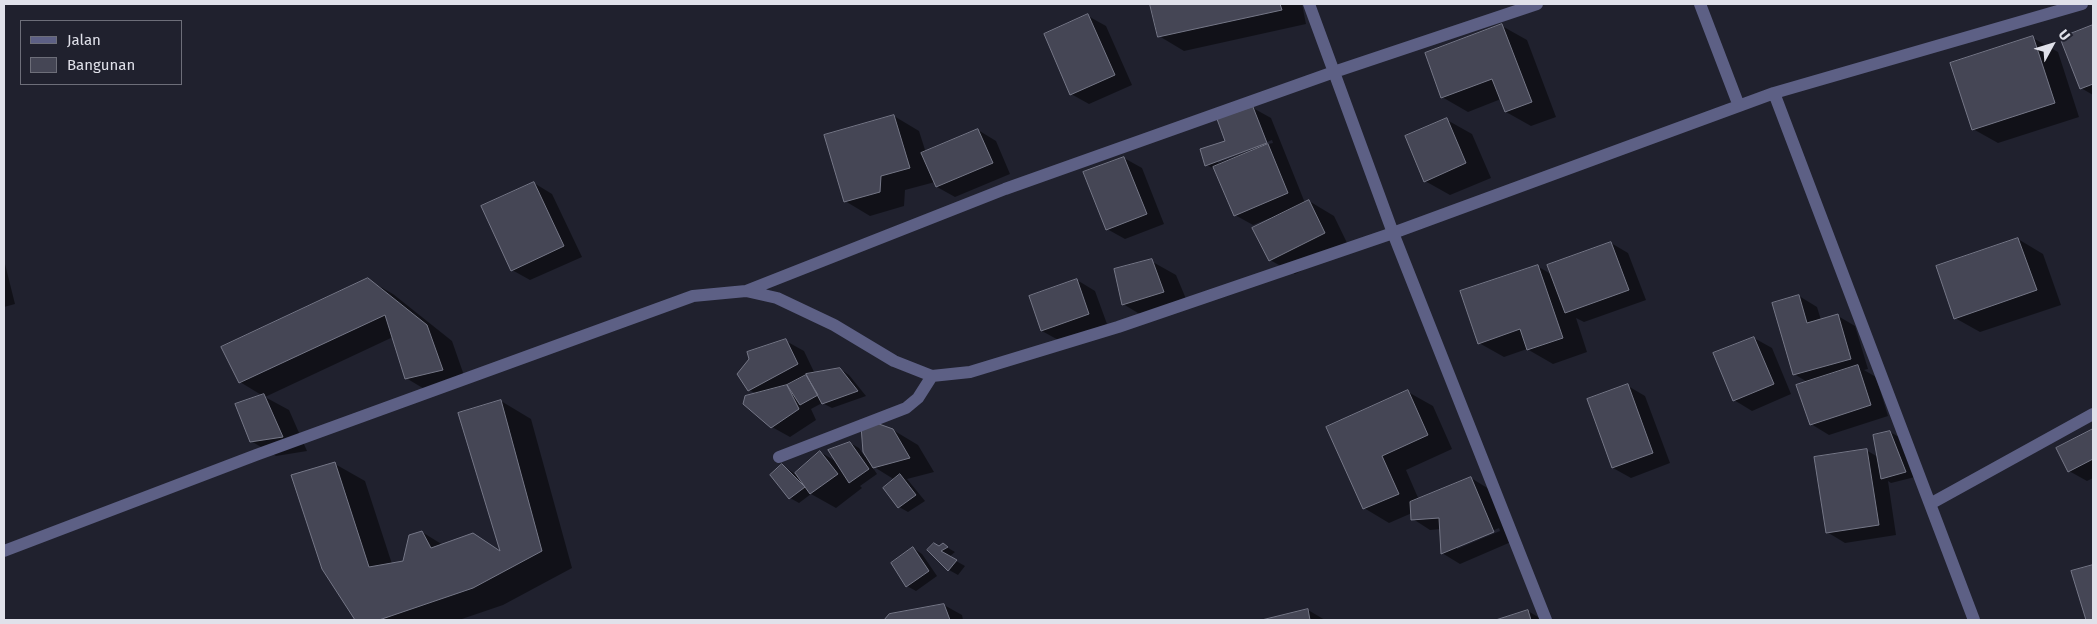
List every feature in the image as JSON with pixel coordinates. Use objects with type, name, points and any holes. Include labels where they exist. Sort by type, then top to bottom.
[{"type":"street","points":[[1309,4],[1393,233],[1546,620]]},
{"type":"street","points":[[4,551],[256,455],[692,296],[746,291],[1005,189],[1334,72],[1537,4]]},
{"type":"street","points":[[1700,4],[1739,106]]},
{"type":"street","points":[[746,291],[777,298],[834,325],[894,361],[932,376],[970,372],[1118,327],[1393,233],[1774,93],[2082,4]]},
{"type":"street","points":[[1774,93],[1974,620]]},
{"type":"street","points":[[779,456],[906,408],[918,398],[932,376]]},
{"type":"street","points":[[1930,504],[2093,414]]},
{"type":"building","points":[[1150,4],[1280,4],[1282,10],[1158,37]]},
{"type":"building","points":[[1088,14],[1115,75],[1070,95],[1044,34]]},
{"type":"building","points":[[1502,24],[1532,102],[1505,112],[1492,79],[1441,98],[1425,53]]},
{"type":"building","points":[[2093,25],[2093,84],[2080,89],[2060,38]]},
{"type":"building","points":[[2033,36],[2055,103],[1972,130],[1950,63]]},
{"type":"building","points":[[1253,107],[1267,143],[1205,166],[1200,149],[1225,141],[1217,119]]},
{"type":"building","points":[[894,115],[910,168],[881,176],[880,192],[844,202],[824,135]]},
{"type":"building","points":[[1447,118],[1466,163],[1424,182],[1405,136]]},
{"type":"building","points":[[978,129],[993,163],[936,187],[921,153]]},
{"type":"building","points":[[1268,144],[1288,193],[1234,216],[1213,167]]},
{"type":"building","points":[[1124,157],[1147,214],[1106,230],[1083,172]]},
{"type":"building","points":[[534,182],[564,246],[511,271],[481,206]]},
{"type":"building","points":[[1309,200],[1325,233],[1269,261],[1252,228]]},
{"type":"building","points":[[2018,238],[2037,290],[1954,319],[1936,266]]},
{"type":"building","points":[[1611,242],[1629,290],[1565,313],[1547,265]]},
{"type":"building","points":[[1152,259],[1164,292],[1122,305],[1114,269]]},
{"type":"building","points":[[1538,265],[1563,338],[1527,350],[1520,329],[1478,344],[1460,291]]},
{"type":"building","points":[[368,278],[427,325],[443,370],[405,379],[385,315],[239,383],[221,347]]},
{"type":"building","points":[[1077,279],[1089,314],[1041,331],[1029,296]]},
{"type":"building","points":[[1799,295],[1807,323],[1838,314],[1851,359],[1793,375],[1772,303]]},
{"type":"building","points":[[1754,337],[1774,384],[1733,401],[1713,353]]},
{"type":"building","points":[[786,339],[798,364],[748,391],[737,374],[749,359],[747,352]]},
{"type":"building","points":[[1858,365],[1871,405],[1810,425],[1796,385]]},
{"type":"building","points":[[840,368],[858,391],[822,404],[806,374]]},
{"type":"building","points":[[806,375],[818,395],[800,405],[787,385]]},
{"type":"building","points":[[1628,384],[1653,453],[1612,468],[1587,399]]},
{"type":"building","points":[[787,385],[799,409],[771,428],[743,404],[745,396]]},
{"type":"building","points":[[1408,390],[1428,435],[1382,456],[1399,494],[1363,509],[1326,427]]},
{"type":"building","points":[[264,394],[283,437],[250,442],[235,404]]},
{"type":"building","points":[[501,400],[542,551],[473,588],[379,620],[355,620],[322,569],[291,475],[335,462],[369,567],[403,561],[409,535],[422,531],[431,548],[473,533],[500,551],[458,413]]},
{"type":"building","points":[[876,423],[893,429],[910,458],[873,468],[863,452],[861,426]]},
{"type":"building","points":[[2093,429],[2093,459],[2068,472],[2056,448]]},
{"type":"building","points":[[1890,431],[1906,472],[1881,479],[1873,435]]},
{"type":"building","points":[[850,442],[869,469],[849,483],[828,450]]},
{"type":"building","points":[[1867,449],[1879,525],[1826,533],[1814,457]]},
{"type":"building","points":[[820,451],[838,474],[810,494],[795,473]]},
{"type":"building","points":[[782,464],[805,487],[789,499],[770,475]]},
{"type":"building","points":[[900,474],[916,495],[898,508],[883,488]]},
{"type":"building","points":[[1471,477],[1494,532],[1441,554],[1439,518],[1411,520],[1410,502]]},
{"type":"building","points":[[934,543],[939,546],[943,543],[948,547],[941,551],[957,560],[948,571],[927,550]]},
{"type":"building","points":[[913,547],[929,571],[906,587],[891,563]]},
{"type":"building","points":[[2093,565],[2093,620],[2086,620],[2071,571]]},
{"type":"building","points":[[944,604],[950,620],[884,620],[889,614]]},
{"type":"building","points":[[1308,609],[1310,620],[1262,620]]},
{"type":"building","points":[[1528,610],[1531,620],[1496,620]]}]
